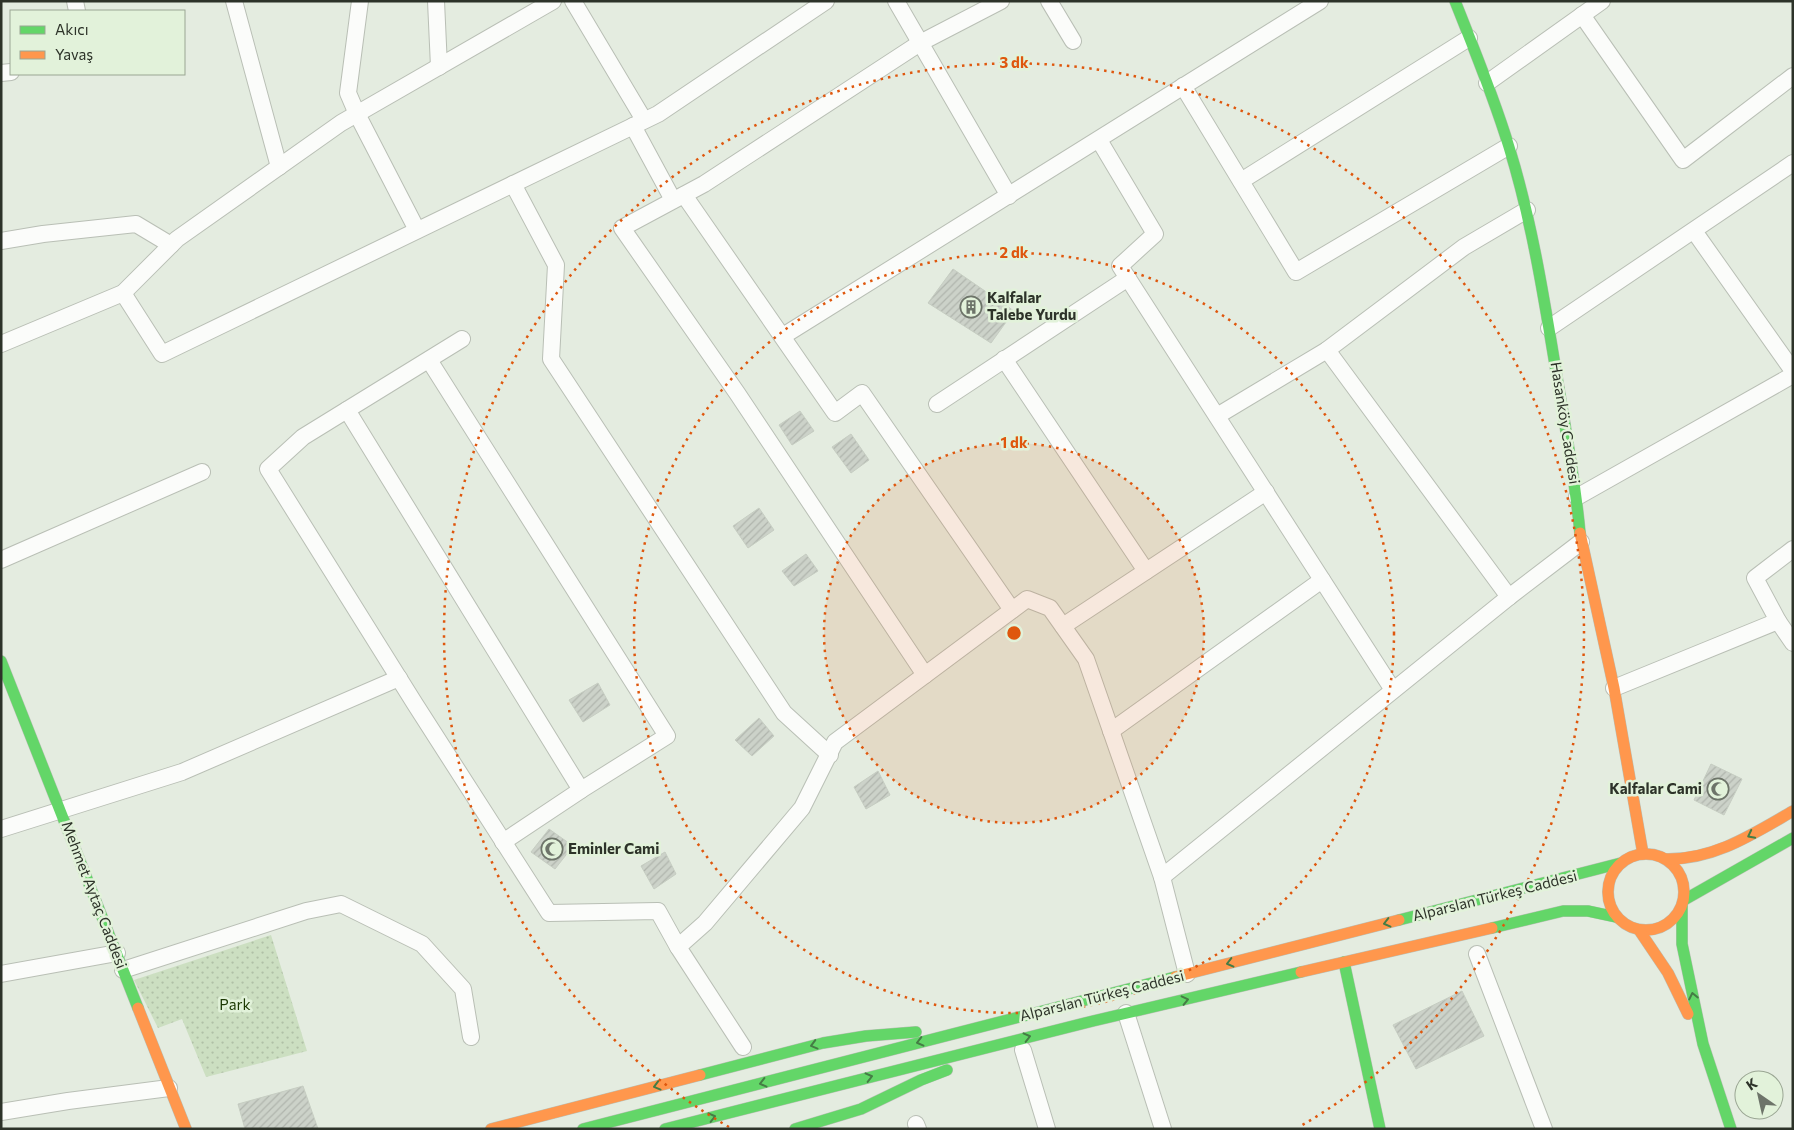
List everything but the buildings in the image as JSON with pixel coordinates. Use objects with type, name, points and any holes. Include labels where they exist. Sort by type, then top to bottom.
[{"type":"main road","name":"Hasanköy Caddesi","points":[[1455,1],[1509,146],[1527,210],[1577,497],[1582,542],[1614,688],[1643,854]]},
{"type":"main road","name":"Mehmet Aytaç Caddesi","points":[[1,661],[5,681],[61,810],[186,1129]]},
{"type":"main road","points":[[1666,859],[1686,859],[1729,846],[1793,811]]},
{"type":"main road","points":[[1731,1129],[1703,1044],[1682,944],[1683,903],[1685,892],[1683,879],[1676,867],[1666,859],[1655,854],[1643,854],[1631,856],[1621,863],[1613,872],[1608,883],[1610,906],[1616,917],[1627,926],[1639,930],[1652,930],[1665,926],[1676,917],[1683,903],[1793,838]]},
{"type":"main road","name":"Alparslan Türkeş Caddesi","points":[[583,1129],[1621,863]]},
{"type":"main road","name":"Alparslan Türkeş Caddesi","points":[[665,1129],[1092,1021],[1563,911],[1588,911],[1616,917]]},
{"type":"main road","points":[[1639,930],[1668,973],[1703,1044]]},
{"type":"main road","points":[[1344,962],[1380,1129]]},
{"type":"main road","points":[[491,1129],[822,1043],[866,1036],[919,1032],[1042,1002],[1064,999],[1086,1000]]},
{"type":"main road","points":[[795,1129],[854,1112],[936,1074],[1056,1041],[1092,1021]]},
{"type":"street","points":[[234,1],[279,166]]},
{"type":"street","points":[[360,1],[348,93],[417,230]]},
{"type":"street","points":[[436,1],[439,67]]},
{"type":"street","points":[[1,344],[123,293],[171,245],[341,123],[553,1]]},
{"type":"street","points":[[573,1],[679,198],[782,336],[834,413],[862,393],[1012,610]]},
{"type":"street","points":[[123,293],[162,354],[658,114],[826,1]]},
{"type":"street","points":[[896,1],[1009,196]]},
{"type":"street","points":[[925,675],[737,393],[622,228],[704,184],[920,44],[1000,1]]},
{"type":"street","points":[[1048,1],[1073,41]]},
{"type":"street","points":[[782,336],[1320,1]]},
{"type":"street","points":[[1487,83],[1602,1]]},
{"type":"street","points":[[1582,15],[1684,160],[1793,76]]},
{"type":"street","points":[[1241,181],[1469,38]]},
{"type":"street","points":[[1183,86],[1296,272],[1509,146]]},
{"type":"street","points":[[1099,140],[1155,234],[1120,266],[1394,690]]},
{"type":"street","points":[[1549,328],[1793,163]]},
{"type":"street","points":[[513,184],[556,265],[551,359],[784,714],[830,755]]},
{"type":"street","points":[[1216,416],[1327,350],[1464,248],[1527,210]]},
{"type":"street","points":[[1,241],[43,234],[136,224],[171,245]]},
{"type":"street","points":[[1577,497],[1793,373],[1694,231]]},
{"type":"street","points":[[938,404],[1128,278]]},
{"type":"street","points":[[462,339],[303,437],[268,469],[398,678],[549,913],[658,911],[678,947],[744,1047]]},
{"type":"street","points":[[1327,350],[1508,597]]},
{"type":"street","points":[[1004,359],[1146,572]]},
{"type":"street","points":[[429,360],[667,736],[503,842]]},
{"type":"street","points":[[347,410],[581,790]]},
{"type":"street","points":[[1,560],[202,472]]},
{"type":"street","points":[[1063,626],[1266,492]]},
{"type":"street","points":[[1162,877],[1508,597],[1582,542]]},
{"type":"street","points":[[1793,549],[1755,578],[1778,621],[1793,643]]},
{"type":"street","points":[[1111,730],[1322,580]]},
{"type":"street","points":[[678,947],[705,923],[802,808],[835,742],[1027,599],[1050,608],[1086,659],[1162,877],[1187,974]]},
{"type":"street","points":[[1614,688],[1778,621]]},
{"type":"street","points":[[1,829],[182,772],[398,678]]},
{"type":"street","points":[[123,970],[306,910],[341,904],[422,944],[463,989],[471,1037]]},
{"type":"street","points":[[1,974],[117,953]]},
{"type":"street","points":[[1477,954],[1544,1129]]},
{"type":"street","points":[[1126,1013],[1163,1129]]},
{"type":"street","points":[[1023,1050],[1047,1129]]},
{"type":"street","points":[[1,1112],[68,1100],[169,1088]]},
{"type":"green space","name":"Park","points":[[271,935],[307,1051],[206,1077],[182,1019],[158,1028],[134,980]]},
{"type":"traffic: fast","points":[[1455,1],[1497,110],[1524,201],[1546,310],[1572,470],[1580,533]]},
{"type":"traffic: fast","points":[[1,661],[138,1008]]},
{"type":"traffic: fast","points":[[1684,900],[1793,838]]},
{"type":"traffic: fast","points":[[1399,920],[1621,863]]},
{"type":"traffic: fast","points":[[1682,906],[1682,944],[1703,1044],[1731,1129]]},
{"type":"traffic: fast","points":[[1492,928],[1563,911],[1588,911],[1616,917]]},
{"type":"traffic: fast","points":[[1344,962],[1380,1129]]},
{"type":"traffic: fast","points":[[665,1129],[1093,1021],[1301,972]]},
{"type":"traffic: fast","points":[[583,1129],[1175,977]]},
{"type":"traffic: fast","points":[[700,1075],[823,1043],[866,1036],[916,1032]]},
{"type":"traffic: fast","points":[[795,1129],[861,1109],[921,1080],[947,1070]]},
{"type":"traffic: slow","points":[[1580,533],[1614,688],[1643,854]]},
{"type":"traffic: slow","points":[[1666,859],[1700,855],[1733,844],[1793,811]]},
{"type":"traffic: slow","points":[[1639,854],[1653,854],[1667,860],[1678,871],[1684,885],[1684,892],[1681,907],[1673,919],[1653,930],[1639,930],[1625,924],[1614,913],[1608,899],[1608,885],[1614,871],[1625,860],[1639,854]]},
{"type":"traffic: slow","points":[[1175,977],[1399,920]]},
{"type":"traffic: slow","points":[[1301,972],[1492,928]]},
{"type":"traffic: slow","points":[[1639,930],[1668,973],[1688,1014]]},
{"type":"traffic: slow","points":[[138,1008],[186,1129]]},
{"type":"traffic: slow","points":[[491,1129],[700,1075]]},
{"type":"place","name":"Kalfalar Talebe Yurdu","points":[[971,307]]},
{"type":"place","name":"Kalfalar Cami","points":[[1718,789]]},
{"type":"place","name":"Eminler Cami","points":[[552,849]]}]
